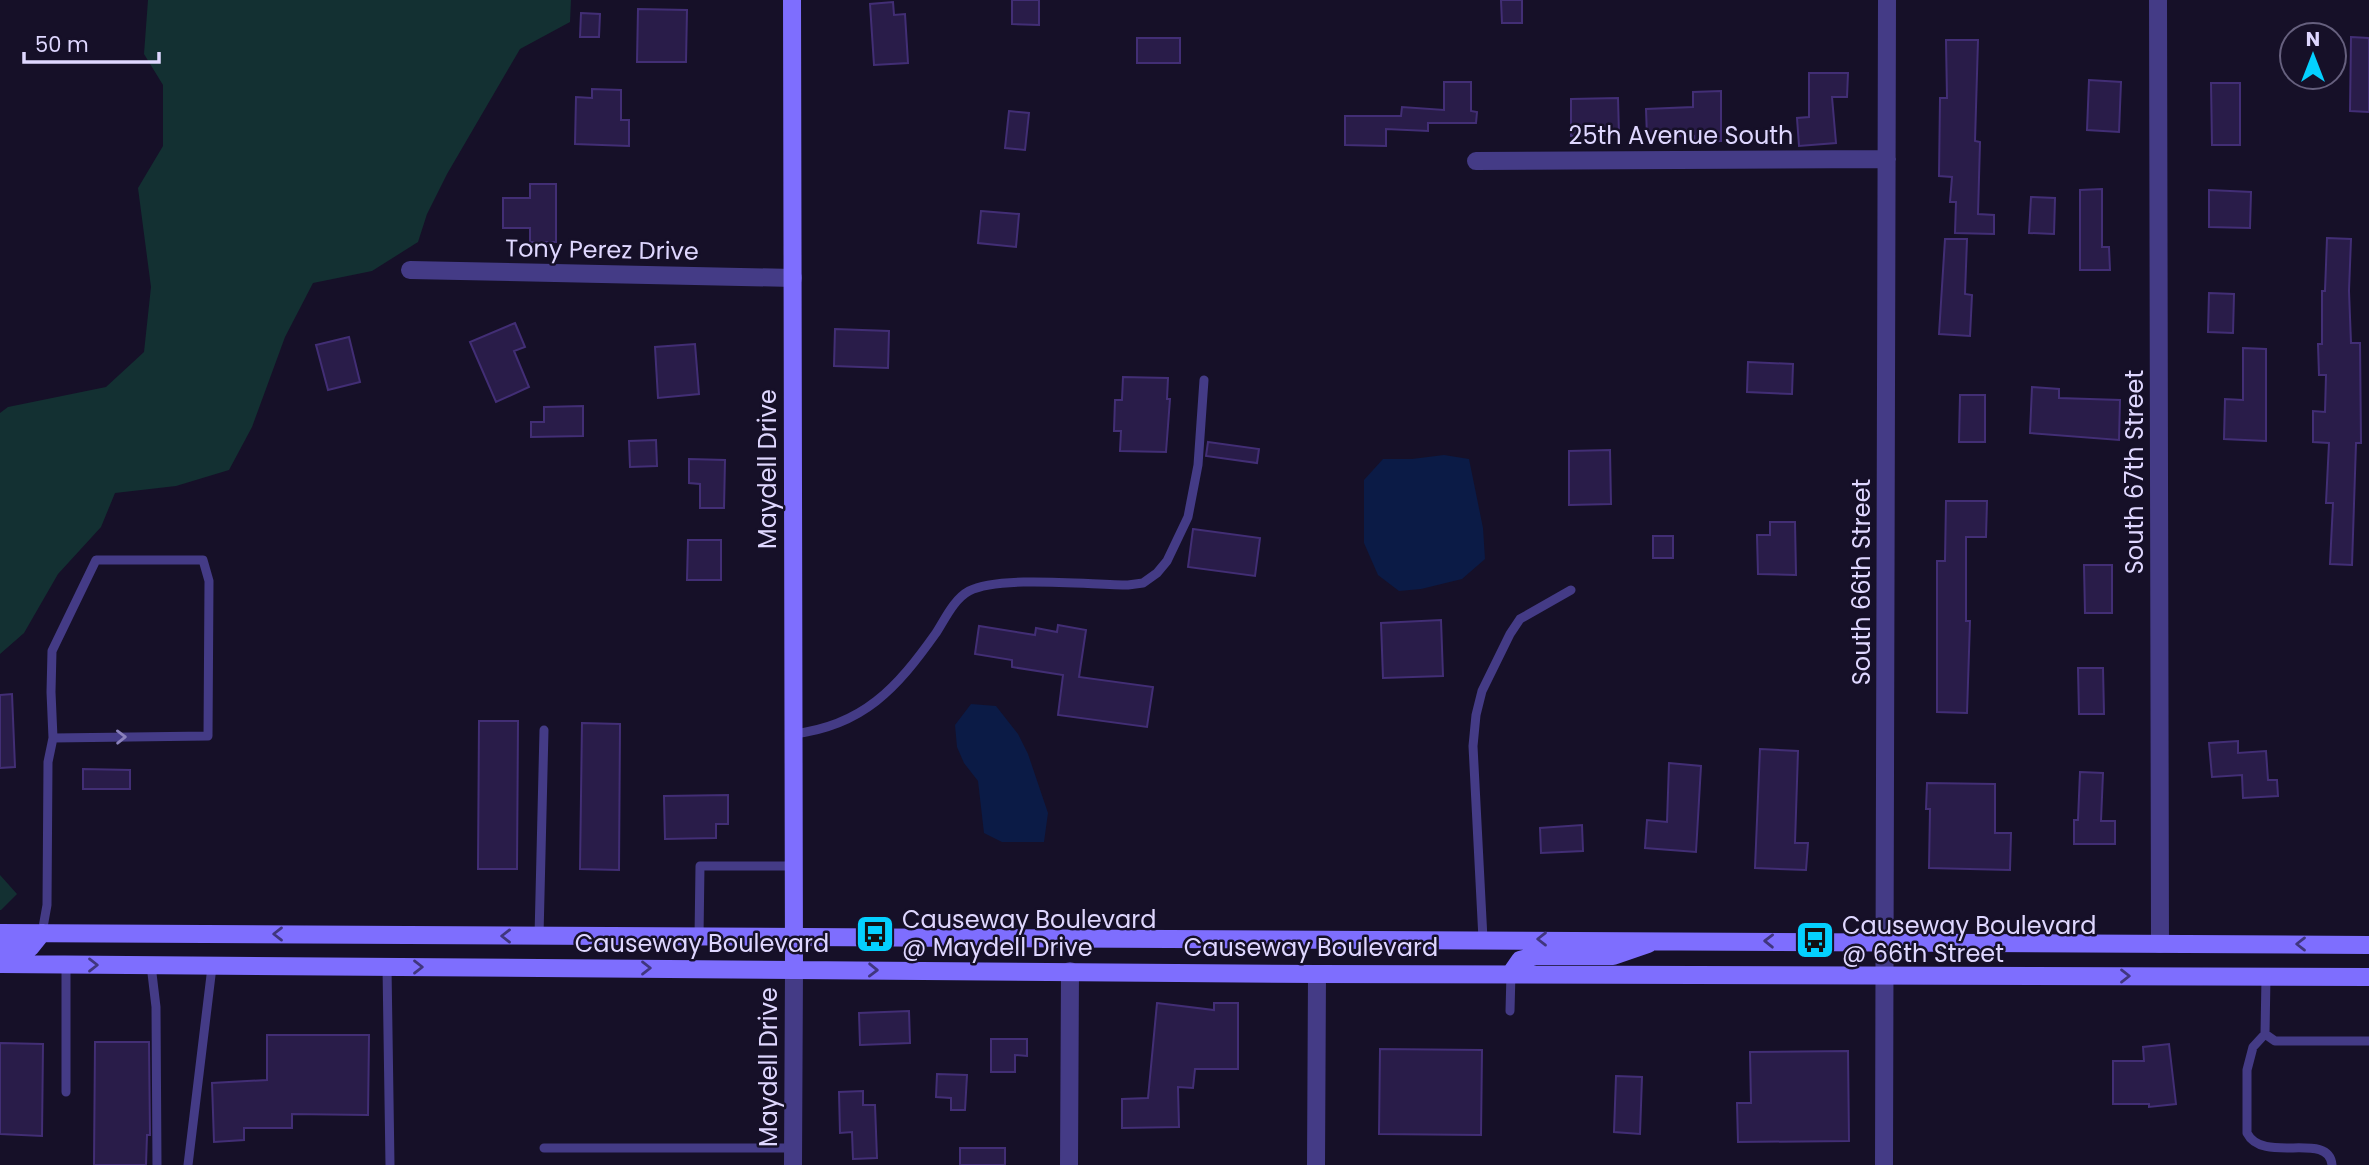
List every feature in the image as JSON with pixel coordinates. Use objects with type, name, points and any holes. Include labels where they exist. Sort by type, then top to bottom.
[{"type":"main road","name":"Maydell Drive","points":[[792,0],[794,969]]},
{"type":"main road","name":"Causeway Boulevard","points":[[0,933],[2369,945]]},
{"type":"main road","points":[[0,950],[30,948],[42,933]]},
{"type":"main road","points":[[1511,973],[1520,960],[1535,956],[1613,956],[1634,951],[1658,940]]},
{"type":"main road","name":"Causeway Boulevard","points":[[0,964],[1318,974],[2369,977]]},
{"type":"street","name":"South 66th Street","points":[[1884,1165],[1887,0]]},
{"type":"street","name":"South 67th Street","points":[[2158,0],[2160,944]]},
{"type":"street","name":"25th Avenue South","points":[[1476,161],[1887,159]]},
{"type":"street","name":"Tony Perez Drive","points":[[410,270],[793,278]]},
{"type":"street","name":"Maydell Drive","points":[[793,1156],[794,969]]},
{"type":"street","points":[[1069,1165],[1070,971]]},
{"type":"street","points":[[1316,1165],[1318,974]]},
{"type":"lane","points":[[793,734],[837,725],[870,706],[907,670],[954,605],[967,592],[991,584],[1128,584],[1149,580],[1167,561],[1188,517],[1198,465],[1204,380]]},
{"type":"lane","points":[[42,933],[47,905],[48,762],[53,738],[52,651],[96,560],[203,560],[209,581],[208,736],[53,738]]},
{"type":"lane","points":[[1483,939],[1473,746],[1482,691],[1520,619],[1571,590]]},
{"type":"lane","points":[[539,936],[544,730]]},
{"type":"lane","points":[[699,937],[700,866],[794,866]]},
{"type":"lane","points":[[66,965],[66,1092]]},
{"type":"lane","points":[[151,965],[156,1007],[157,1165]]},
{"type":"lane","points":[[188,1165],[212,967]]},
{"type":"lane","points":[[387,967],[390,1165]]},
{"type":"lane","points":[[1510,1011],[1511,973]]},
{"type":"lane","points":[[2266,976],[2265,1034],[2253,1047],[2247,1070],[2247,1133],[2251,1141],[2260,1148],[2323,1151],[2331,1156],[2332,1165]]},
{"type":"lane","points":[[2265,1034],[2275,1041],[2369,1041]]},
{"type":"lane","points":[[544,1149],[793,1156]]},
{"type":"green space","points":[[148,0],[571,0],[570,22],[520,49],[447,174],[427,214],[418,242],[372,271],[313,283],[285,337],[252,427],[229,470],[176,486],[115,493],[101,527],[58,574],[24,633],[0,654],[0,413],[8,407],[106,387],[144,352],[151,287],[138,188],[163,146],[163,85],[144,54]]},
{"type":"green space","points":[[0,875],[17,894],[1,910],[0,910]]},
{"type":"water","points":[[1444,455],[1469,459],[1483,528],[1485,559],[1462,579],[1421,589],[1399,591],[1378,575],[1364,543],[1364,480],[1383,459]]},
{"type":"water","points":[[971,704],[996,706],[1018,734],[1028,754],[1048,813],[1044,842],[1002,842],[984,833],[978,781],[964,763],[957,747],[955,725]]},
{"type":"building","points":[[1012,0],[1039,0],[1039,25],[1012,24]]},
{"type":"building","points":[[1501,0],[1522,0],[1522,23],[1502,23]]},
{"type":"building","points":[[893,2],[894,15],[905,14],[908,63],[874,65],[870,4]]},
{"type":"building","points":[[638,9],[687,10],[686,62],[637,62]]},
{"type":"building","points":[[581,13],[600,14],[599,37],[580,37]]},
{"type":"building","points":[[2351,37],[2369,38],[2369,112],[2350,111]]},
{"type":"building","points":[[1137,38],[1180,38],[1180,63],[1137,63]]},
{"type":"building","points":[[1946,40],[1978,40],[1975,141],[1980,142],[1978,214],[1994,215],[1994,234],[1955,233],[1956,202],[1950,202],[1952,177],[1939,176],[1940,98],[1947,98]]},
{"type":"building","points":[[1809,73],[1848,73],[1847,97],[1832,97],[1836,143],[1799,146],[1797,118],[1809,117]]},
{"type":"building","points":[[2089,80],[2121,82],[2119,132],[2087,130]]},
{"type":"building","points":[[1444,82],[1471,82],[1471,111],[1477,112],[1476,123],[1428,123],[1428,131],[1386,129],[1386,146],[1345,145],[1345,116],[1401,116],[1402,107],[1444,110]]},
{"type":"building","points":[[2211,83],[2240,83],[2240,145],[2212,145]]},
{"type":"building","points":[[592,89],[621,90],[621,120],[629,120],[629,146],[575,144],[576,97],[592,98]]},
{"type":"building","points":[[1721,91],[1721,141],[1694,142],[1694,136],[1647,137],[1646,109],[1693,107],[1693,92]]},
{"type":"building","points":[[1618,98],[1619,134],[1571,136],[1571,99]]},
{"type":"building","points":[[1009,111],[1029,113],[1025,150],[1005,148]]},
{"type":"building","points":[[530,184],[556,184],[556,242],[530,242],[530,228],[503,228],[503,198],[530,198]]},
{"type":"building","points":[[2102,189],[2102,247],[2109,247],[2110,270],[2080,270],[2080,190]]},
{"type":"building","points":[[2209,190],[2251,192],[2250,228],[2209,227]]},
{"type":"building","points":[[2031,197],[2055,198],[2054,234],[2029,233]]},
{"type":"building","points":[[981,211],[1019,214],[1016,247],[978,243]]},
{"type":"building","points":[[2327,238],[2351,239],[2351,343],[2360,343],[2361,443],[2356,443],[2352,565],[2330,564],[2333,503],[2326,503],[2329,443],[2313,442],[2313,411],[2325,412],[2326,375],[2319,375],[2318,344],[2322,344],[2322,291],[2325,291]]},
{"type":"building","points":[[1945,239],[1967,239],[1965,294],[1972,295],[1970,336],[1939,334]]},
{"type":"building","points":[[2209,293],[2234,294],[2233,333],[2208,332]]},
{"type":"building","points":[[515,323],[525,347],[514,351],[529,387],[496,402],[470,342]]},
{"type":"building","points":[[835,329],[889,331],[888,368],[834,366]]},
{"type":"building","points":[[349,337],[360,382],[328,390],[316,345]]},
{"type":"building","points":[[695,344],[699,394],[658,398],[655,347]]},
{"type":"building","points":[[2243,348],[2266,349],[2266,441],[2224,439],[2225,399],[2243,400]]},
{"type":"building","points":[[1748,362],[1793,364],[1792,394],[1747,392]]},
{"type":"building","points":[[1123,377],[1168,378],[1167,399],[1170,399],[1166,452],[1120,451],[1121,431],[1114,431],[1115,400],[1122,400]]},
{"type":"building","points":[[2032,387],[2059,389],[2059,398],[2120,400],[2119,440],[2030,433]]},
{"type":"building","points":[[1960,395],[1985,395],[1985,442],[1959,442]]},
{"type":"building","points":[[583,406],[583,436],[531,437],[531,422],[544,422],[544,407]]},
{"type":"building","points":[[656,440],[657,466],[630,467],[629,441]]},
{"type":"building","points":[[1208,442],[1259,449],[1257,463],[1206,456]]},
{"type":"building","points":[[1610,450],[1611,504],[1569,505],[1569,451]]},
{"type":"building","points":[[689,459],[725,460],[724,508],[700,508],[700,484],[689,483]]},
{"type":"building","points":[[1946,501],[1987,501],[1986,537],[1966,537],[1966,621],[1970,621],[1967,713],[1937,712],[1937,561],[1945,561]]},
{"type":"building","points":[[1770,522],[1795,522],[1796,575],[1758,574],[1757,535],[1770,535]]},
{"type":"building","points":[[1193,529],[1260,538],[1255,576],[1188,567]]},
{"type":"building","points":[[1653,536],[1673,536],[1673,558],[1653,558]]},
{"type":"building","points":[[688,540],[721,540],[721,580],[687,580]]},
{"type":"building","points":[[2084,565],[2112,565],[2112,613],[2085,613]]},
{"type":"building","points":[[1441,620],[1443,676],[1383,678],[1381,623]]},
{"type":"building","points":[[1058,625],[1086,630],[1079,677],[1153,687],[1147,727],[1058,715],[1063,675],[1012,667],[1012,660],[975,654],[979,626],[1035,635],[1036,628],[1057,632]]},
{"type":"building","points":[[2078,668],[2103,668],[2104,714],[2079,714]]},
{"type":"building","points":[[12,694],[15,767],[0,768],[0,695]]},
{"type":"building","points":[[479,721],[518,721],[517,869],[478,869]]},
{"type":"building","points":[[582,723],[620,724],[619,870],[580,869]]},
{"type":"building","points":[[2238,741],[2238,753],[2266,751],[2268,780],[2277,780],[2278,796],[2243,798],[2242,775],[2212,777],[2209,743]]},
{"type":"building","points":[[1760,749],[1798,751],[1795,843],[1808,843],[1806,870],[1755,868]]},
{"type":"building","points":[[1669,763],[1701,766],[1696,852],[1645,848],[1647,820],[1667,822]]},
{"type":"building","points":[[83,769],[130,770],[130,789],[83,789]]},
{"type":"building","points":[[2080,772],[2103,773],[2101,821],[2115,821],[2115,844],[2074,844]]},
{"type":"building","points":[[1927,783],[1995,784],[1995,833],[2011,833],[2010,870],[1929,868],[1930,809],[1926,809]]},
{"type":"building","points":[[728,795],[728,824],[716,824],[716,838],[665,839],[664,796]]},
{"type":"building","points":[[1582,825],[1583,851],[1541,853],[1540,828]]},
{"type":"building","points":[[1157,1003],[1214,1010],[1214,1003],[1238,1003],[1238,1069],[1195,1069],[1193,1088],[1178,1087],[1179,1127],[1122,1128],[1122,1099],[1148,1098]]},
{"type":"building","points":[[909,1011],[910,1043],[860,1045],[859,1013]]},
{"type":"building","points":[[267,1035],[369,1035],[368,1115],[292,1114],[292,1128],[244,1128],[244,1140],[214,1142],[212,1083],[267,1080]]},
{"type":"building","points":[[991,1039],[1027,1039],[1027,1056],[1015,1055],[1015,1072],[991,1072]]},
{"type":"building","points":[[95,1042],[149,1042],[150,1135],[147,1135],[146,1165],[94,1165]]},
{"type":"building","points":[[0,1043],[43,1044],[42,1136],[0,1134]]},
{"type":"building","points":[[2169,1044],[2176,1104],[2149,1107],[2149,1104],[2113,1104],[2113,1061],[2144,1061],[2143,1047]]},
{"type":"building","points":[[1380,1049],[1482,1050],[1481,1135],[1379,1134]]},
{"type":"building","points":[[1848,1051],[1849,1141],[1738,1142],[1737,1103],[1751,1103],[1750,1052]]},
{"type":"building","points":[[937,1074],[967,1075],[965,1110],[951,1110],[951,1098],[936,1097]]},
{"type":"building","points":[[1616,1076],[1642,1077],[1640,1134],[1614,1132]]},
{"type":"building","points":[[863,1091],[863,1105],[875,1105],[877,1158],[853,1159],[852,1132],[840,1133],[839,1092]]},
{"type":"building","points":[[960,1148],[1005,1148],[1005,1165],[960,1165]]},
{"type":"place","name":"Causeway Boulevard @ Maydell Drive","points":[[875,934]]},
{"type":"place","name":"Causeway Boulevard @ 66th Street","points":[[1815,940]]}]
